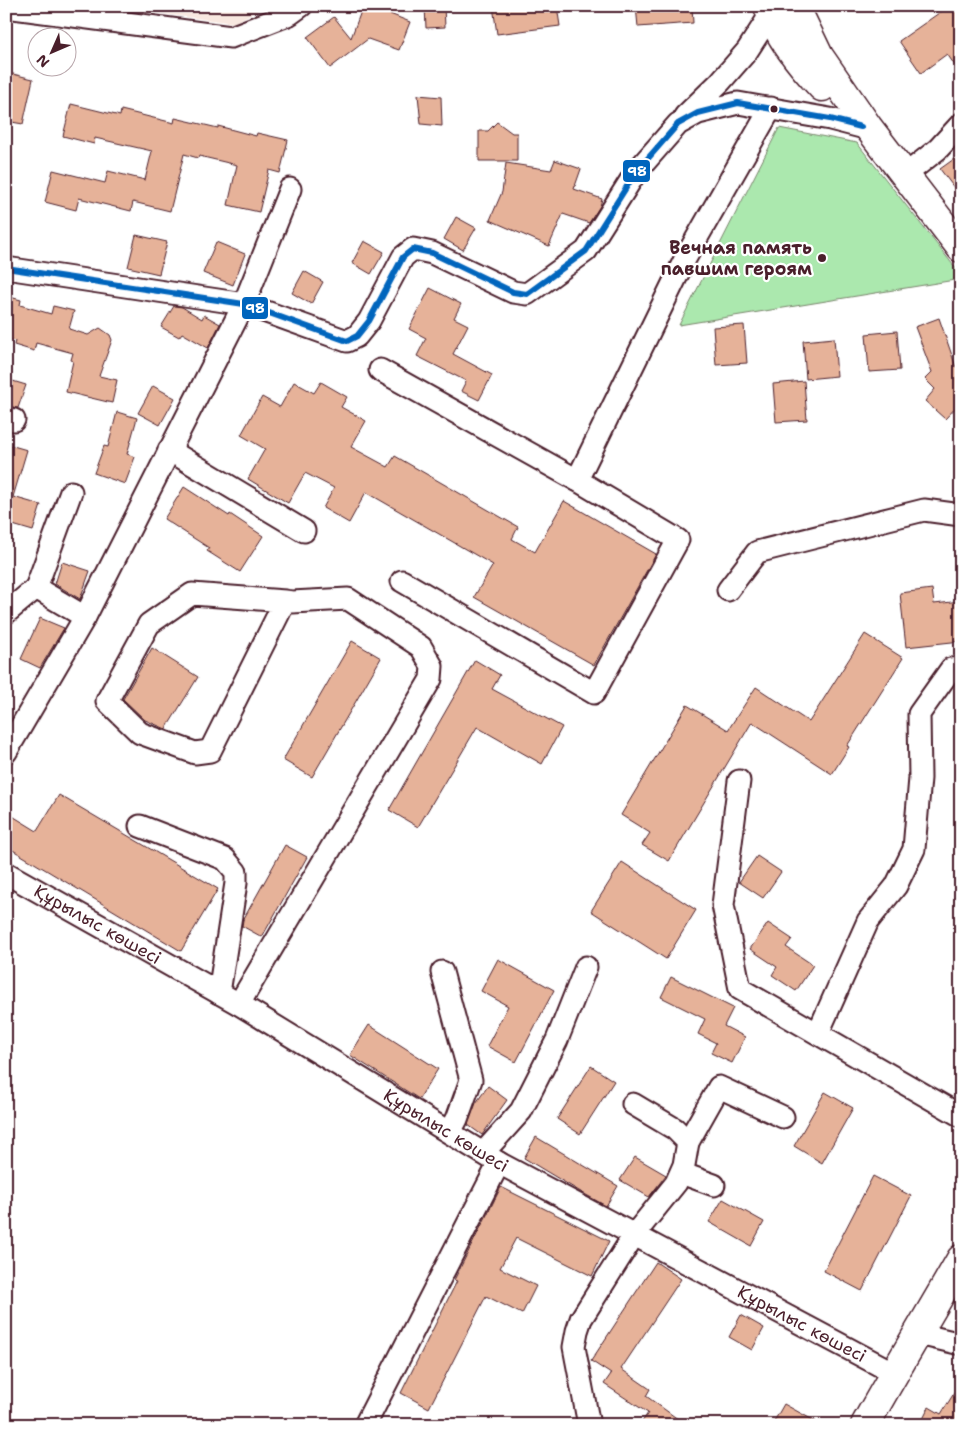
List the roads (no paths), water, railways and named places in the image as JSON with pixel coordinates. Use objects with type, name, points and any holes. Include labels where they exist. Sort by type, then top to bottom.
[{"type":"main road","points":[[777,8],[789,46],[814,79],[888,153]]},
{"type":"main road","points":[[777,8],[818,56],[868,127],[961,248]]},
{"type":"main road","points":[[865,1425],[961,1259]]},
{"type":"street","points":[[6,7],[230,37],[290,14],[301,6]]},
{"type":"street","points":[[6,268],[244,304],[347,341],[357,336],[369,321],[403,258],[413,249],[432,253],[513,292],[527,294],[586,251],[636,172],[747,51],[777,8]]},
{"type":"street","points":[[678,124],[698,113],[738,103],[830,119],[861,127]]},
{"type":"street","points":[[577,480],[686,257],[771,108]]},
{"type":"street","points":[[905,175],[938,149],[961,124]]},
{"type":"street","points":[[6,752],[86,617],[244,304],[290,189]]},
{"type":"street","points":[[380,370],[577,480],[678,540],[594,694],[402,581]]},
{"type":"street","points":[[169,450],[304,531]]},
{"type":"street","points":[[6,612],[36,588],[71,492]]},
{"type":"street","points":[[728,590],[757,552],[924,510],[961,515]]},
{"type":"street","points":[[36,588],[86,617]]},
{"type":"street","points":[[239,1004],[431,679],[432,666],[421,647],[348,599],[285,602],[192,594],[149,624],[107,702],[140,733],[195,753],[210,751],[285,602]]},
{"type":"street","points":[[818,1033],[868,921],[896,886],[914,849],[920,778],[919,714],[951,669],[961,668]]},
{"type":"street","points":[[739,781],[723,905],[740,989],[961,1116]]},
{"type":"street","points":[[140,826],[225,860],[236,872],[236,883],[219,993]]},
{"type":"street","name":"Құрылыс көшесі","points":[[6,873],[239,1004],[491,1158],[894,1373]]},
{"type":"street","points":[[366,1425],[491,1158],[521,1111],[557,1040],[586,967]]},
{"type":"street","points":[[442,972],[470,1080],[457,1119],[450,1132]]},
{"type":"street","points":[[589,1425],[574,1347],[581,1319],[634,1235],[676,1183],[684,1165],[688,1142],[719,1087],[783,1117]]},
{"type":"street","points":[[633,1104],[675,1129],[688,1142]]},
{"type":"street","points":[[681,1173],[714,1185]]},
{"type":"street","points":[[919,1334],[961,1344]]},
{"type":"place","name":"Вечная память павшим героям","points":[[822,258]]}]
